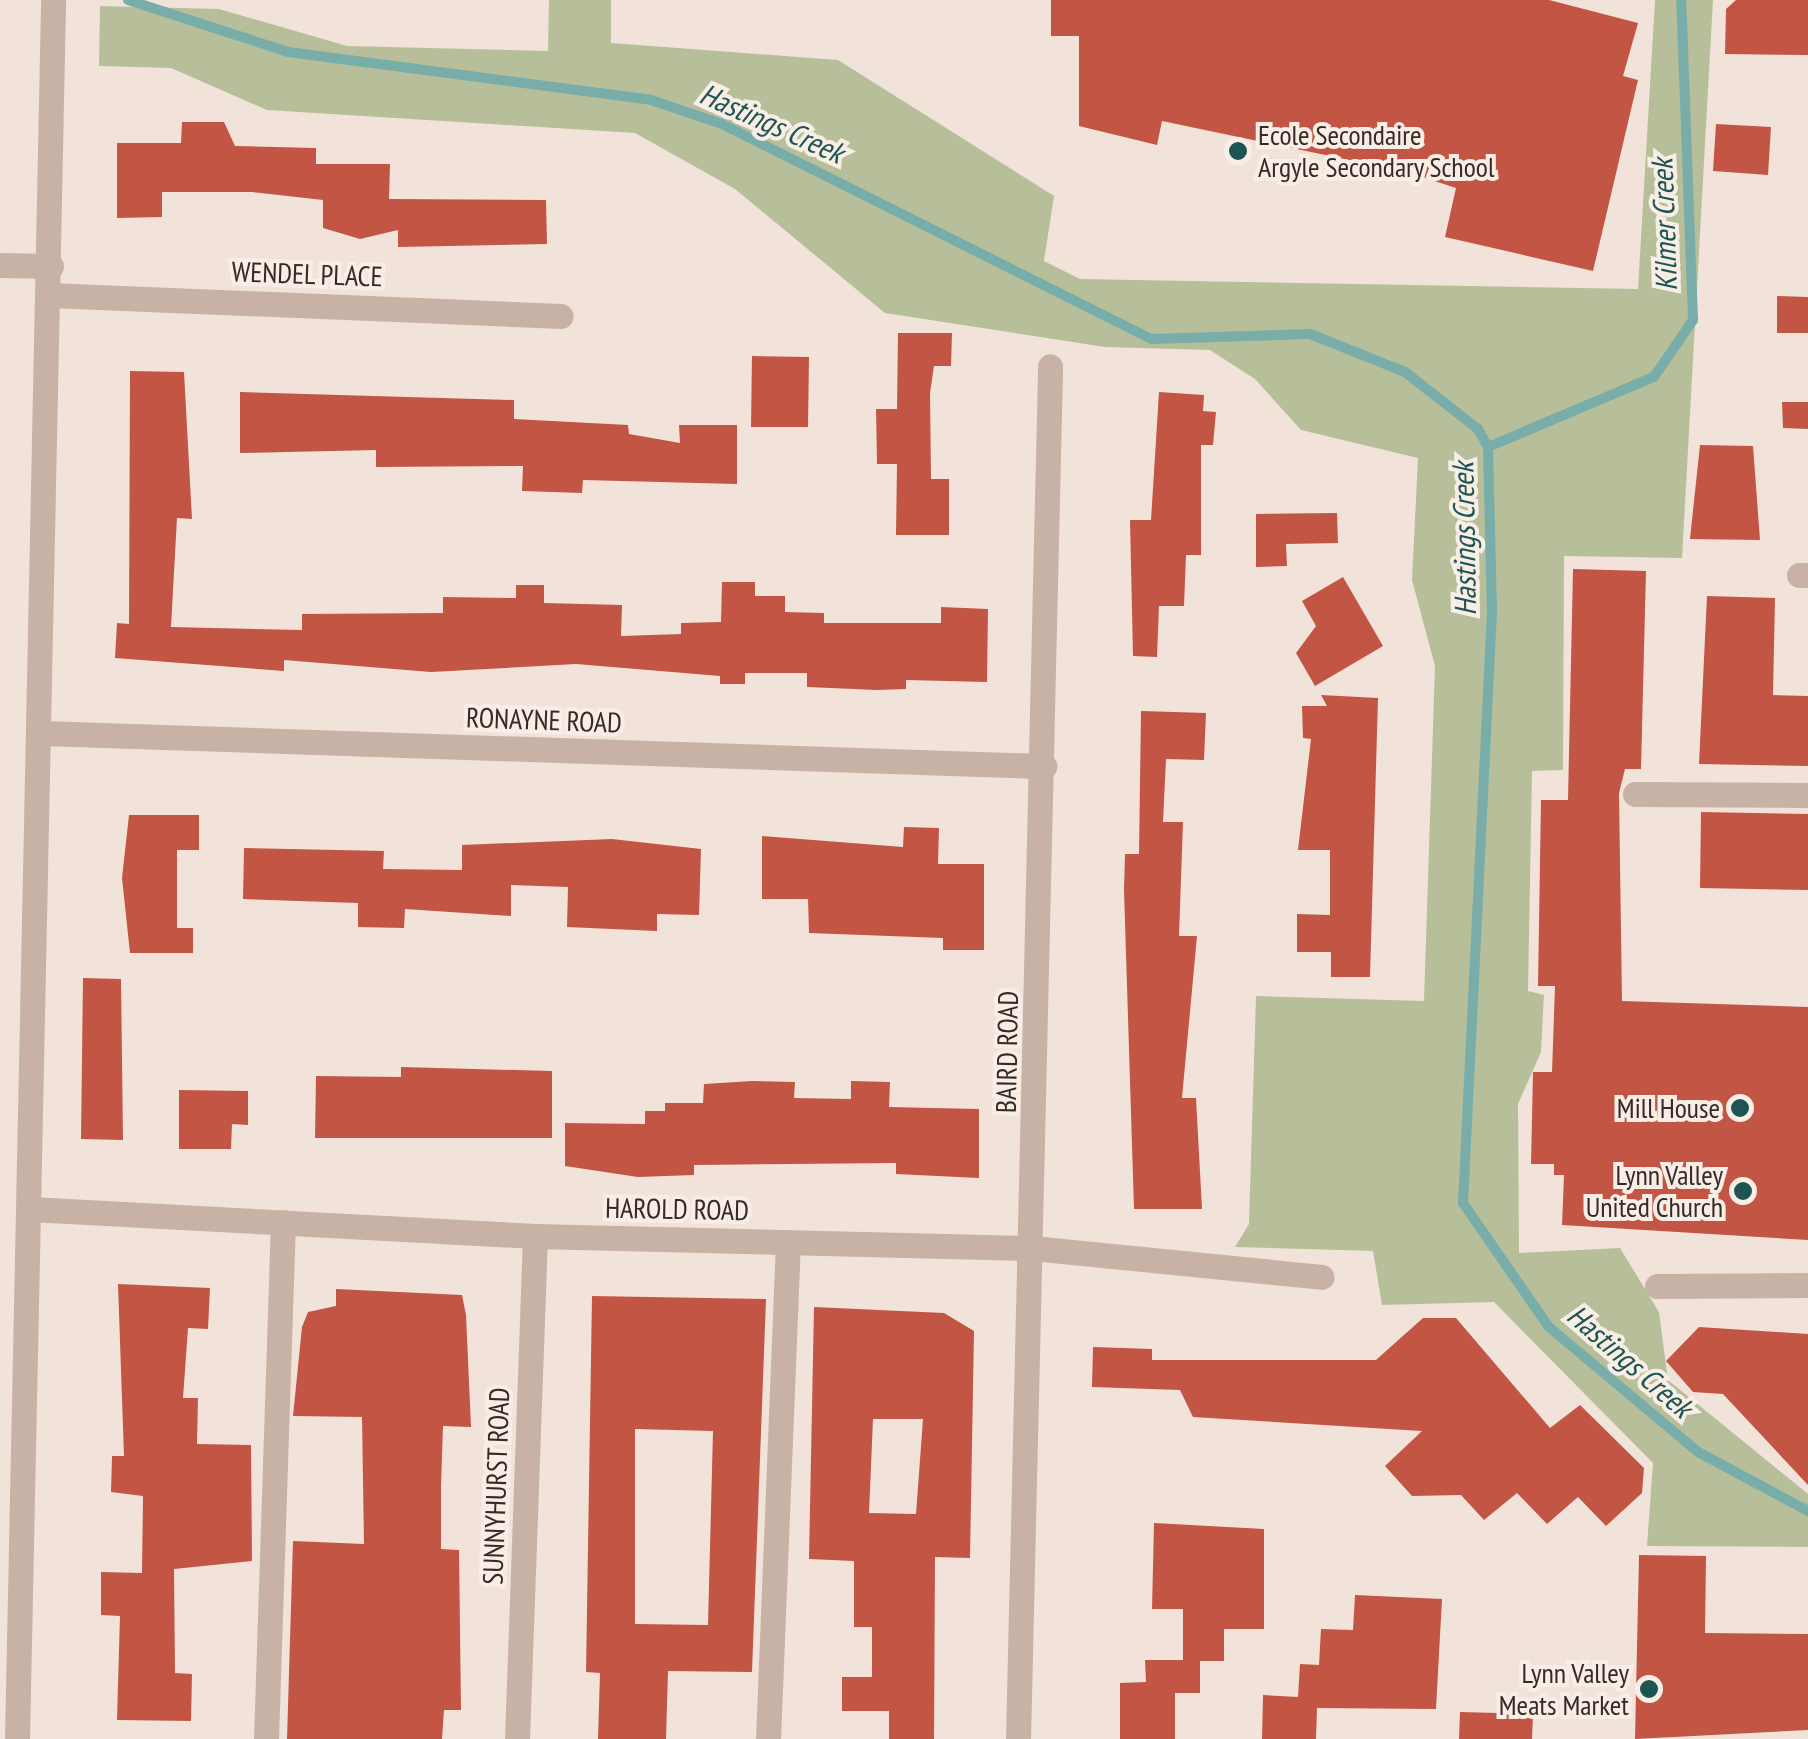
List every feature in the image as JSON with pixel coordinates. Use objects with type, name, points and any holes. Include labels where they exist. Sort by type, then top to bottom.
[{"type":"street","points":[[17,1739],[11,1534],[30,1209],[54,0]]},
{"type":"street","points":[[0,265],[51,266]]},
{"type":"street","name":"WENDEL PLACE","points":[[50,295],[560,316]]},
{"type":"street","name":"BAIRD ROAD","points":[[1018,1739],[1044,766],[1050,366]]},
{"type":"street","name":"RONAYNE ROAD","points":[[42,733],[1044,766]]},
{"type":"street","points":[[1635,794],[1808,796]]},
{"type":"street","name":"HAROLD ROAD","points":[[30,1209],[535,1236],[1032,1248],[1322,1277]]},
{"type":"street","points":[[266,1739],[282,1222]]},
{"type":"street","name":"SUNNYHURST ROAD","points":[[517,1739],[535,1236]]},
{"type":"street","points":[[768,1739],[788,1242]]},
{"type":"street","points":[[1657,1286],[1808,1285]]},
{"type":"green space","points":[[549,0],[611,0],[611,43],[838,60],[1054,196],[1044,261],[1080,279],[1638,289],[1655,0],[1713,0],[1682,558],[1564,556],[1563,770],[1532,771],[1528,991],[1544,995],[1541,1052],[1518,1104],[1519,1253],[1620,1248],[1659,1312],[1668,1380],[1808,1494],[1808,1547],[1647,1546],[1653,1463],[1494,1302],[1382,1305],[1373,1251],[1235,1247],[1249,1224],[1256,996],[1424,1001],[1435,666],[1412,580],[1418,458],[1301,430],[1255,379],[1210,350],[1105,347],[885,313],[735,189],[635,133],[267,110],[171,68],[99,66],[100,6],[219,9],[347,46],[548,51]]},
{"type":"building","points":[[1051,0],[1549,0],[1638,23],[1623,76],[1638,80],[1593,271],[1445,237],[1456,188],[1407,172],[1162,121],[1157,145],[1079,126],[1079,36],[1051,36]]},
{"type":"building","points":[[1736,0],[1808,0],[1808,55],[1725,54],[1726,9]]},
{"type":"building","points":[[182,122],[224,122],[235,146],[316,148],[316,164],[390,164],[389,199],[546,200],[547,244],[398,247],[398,230],[360,239],[323,228],[323,200],[252,192],[162,192],[162,217],[117,218],[117,143],[181,143]]},
{"type":"building","points":[[1716,124],[1771,127],[1768,175],[1713,171]]},
{"type":"building","points":[[1777,296],[1808,297],[1808,333],[1777,333]]},
{"type":"building","points":[[898,333],[952,333],[951,366],[934,366],[930,393],[931,479],[949,479],[949,535],[896,535],[897,464],[877,464],[876,409],[897,409]]},
{"type":"building","points":[[752,356],[809,357],[808,427],[751,427]]},
{"type":"building","points":[[130,371],[184,372],[192,519],[177,518],[171,627],[302,630],[302,614],[443,613],[443,597],[516,598],[516,585],[544,585],[544,603],[622,605],[621,636],[681,634],[681,623],[721,622],[722,582],[755,582],[755,596],[785,596],[785,612],[824,613],[824,623],[941,623],[941,607],[988,609],[987,682],[906,680],[906,689],[877,690],[807,687],[807,673],[745,673],[745,684],[720,684],[720,676],[576,664],[431,672],[284,660],[284,671],[115,658],[117,623],[129,624]]},
{"type":"building","points":[[240,392],[514,400],[514,419],[628,425],[629,434],[680,443],[679,425],[737,425],[737,484],[583,480],[582,493],[522,491],[523,466],[376,467],[376,450],[240,453]]},
{"type":"building","points":[[1159,392],[1204,395],[1203,411],[1216,412],[1213,445],[1201,445],[1201,555],[1186,555],[1184,606],[1159,606],[1157,657],[1133,656],[1130,520],[1151,520]]},
{"type":"building","points":[[1782,402],[1808,402],[1808,429],[1783,428]]},
{"type":"building","points":[[1700,445],[1753,446],[1760,540],[1690,539]]},
{"type":"building","points":[[1337,513],[1338,543],[1286,544],[1287,566],[1256,567],[1256,514]]},
{"type":"building","points":[[1573,569],[1646,571],[1641,769],[1625,769],[1619,793],[1622,1001],[1808,1007],[1808,1240],[1562,1225],[1564,1175],[1554,1175],[1554,1164],[1531,1164],[1533,1072],[1552,1072],[1555,986],[1538,986],[1541,800],[1568,800]]},
{"type":"building","points":[[1343,577],[1383,646],[1315,686],[1296,653],[1316,626],[1302,601]]},
{"type":"building","points":[[1707,596],[1775,598],[1773,695],[1808,696],[1808,766],[1699,764]]},
{"type":"building","points":[[1321,695],[1378,698],[1370,977],[1331,977],[1331,952],[1297,952],[1297,914],[1330,915],[1330,850],[1298,850],[1311,739],[1303,738],[1302,706],[1327,706]]},
{"type":"building","points":[[1141,711],[1206,713],[1204,760],[1166,759],[1163,822],[1183,822],[1179,936],[1197,936],[1182,1098],[1196,1098],[1202,1209],[1134,1209],[1124,890],[1125,854],[1139,854]]},
{"type":"building","points":[[1701,812],[1808,814],[1808,890],[1700,888]]},
{"type":"building","points":[[129,815],[199,815],[199,850],[177,850],[177,928],[193,928],[193,953],[130,953],[122,878]]},
{"type":"building","points":[[904,827],[939,828],[938,864],[984,864],[984,950],[943,950],[943,938],[809,933],[808,899],[762,899],[762,836],[903,847]]},
{"type":"building","points":[[612,839],[701,849],[699,915],[657,914],[657,931],[567,927],[568,887],[511,885],[511,916],[405,909],[404,928],[358,927],[358,903],[243,899],[244,848],[384,851],[383,869],[462,870],[462,845]]},
{"type":"building","points":[[83,978],[121,979],[123,1140],[81,1139]]},
{"type":"building","points":[[401,1067],[552,1071],[552,1138],[315,1138],[316,1076],[401,1077]]},
{"type":"building","points":[[851,1081],[890,1082],[889,1107],[979,1109],[979,1178],[896,1174],[896,1163],[694,1165],[694,1175],[638,1177],[565,1166],[565,1123],[645,1124],[645,1111],[665,1111],[665,1103],[703,1103],[704,1084],[795,1082],[794,1098],[851,1099]]},
{"type":"building","points":[[179,1090],[248,1091],[248,1125],[232,1124],[231,1149],[179,1149]]},
{"type":"building","points":[[118,1284],[210,1288],[208,1329],[188,1328],[183,1398],[198,1398],[197,1444],[251,1445],[252,1561],[174,1569],[175,1673],[192,1674],[191,1721],[117,1720],[120,1616],[101,1615],[101,1572],[142,1573],[143,1496],[111,1492],[112,1456],[124,1456]]},
{"type":"building","points":[[336,1289],[462,1295],[471,1427],[443,1426],[441,1486],[441,1549],[459,1550],[461,1710],[444,1710],[442,1739],[287,1739],[293,1541],[364,1544],[362,1417],[293,1416],[302,1327],[308,1312],[336,1306]]},
{"type":"building","points":[[592,1296],[766,1299],[752,1672],[668,1671],[666,1739],[598,1739],[600,1673],[586,1672]],"holes":[[[635,1429],[713,1431],[708,1625],[635,1624]]]},
{"type":"building","points":[[814,1307],[944,1313],[974,1331],[970,1558],[935,1557],[934,1739],[889,1739],[889,1711],[842,1711],[842,1677],[872,1677],[872,1627],[854,1627],[854,1561],[809,1559]],"holes":[[[873,1419],[923,1419],[916,1514],[869,1513]]]},
{"type":"building","points":[[1423,1318],[1456,1318],[1550,1428],[1580,1405],[1644,1468],[1642,1493],[1606,1526],[1578,1497],[1547,1524],[1517,1493],[1484,1520],[1461,1495],[1412,1496],[1385,1466],[1422,1431],[1193,1417],[1180,1390],[1092,1387],[1093,1347],[1152,1349],[1152,1360],[1376,1360]]},
{"type":"building","points":[[1699,1327],[1808,1334],[1808,1485],[1723,1394],[1693,1392],[1666,1361]]},
{"type":"building","points":[[1154,1523],[1264,1529],[1264,1629],[1224,1629],[1224,1661],[1200,1661],[1200,1693],[1175,1693],[1175,1739],[1120,1739],[1120,1683],[1146,1682],[1145,1660],[1183,1660],[1183,1609],[1152,1609]]},
{"type":"building","points":[[1639,1555],[1706,1556],[1705,1633],[1808,1634],[1808,1730],[1635,1739]]},
{"type":"building","points":[[1355,1595],[1442,1599],[1436,1709],[1317,1708],[1316,1739],[1262,1739],[1263,1695],[1298,1697],[1300,1664],[1319,1665],[1321,1629],[1353,1630]]},
{"type":"building","points":[[1460,1712],[1533,1714],[1532,1739],[1459,1739]]},
{"type":"waterway","name":"Hastings Creek","points":[[128,0],[288,52],[651,100],[722,124],[1152,339],[1310,334],[1405,372],[1478,429],[1488,447],[1492,611],[1463,1203],[1549,1327],[1698,1452],[1808,1511]]},
{"type":"waterway","name":"Kilmer Creek","points":[[1488,447],[1654,377],[1693,320],[1681,0]]},
{"type":"place","name":"Ecole Secondaire Argyle Secondary School","points":[[1238,151]]},
{"type":"place","name":"Mill House","points":[[1740,1108]]},
{"type":"place","name":"Lynn Valley United Church","points":[[1743,1191]]},
{"type":"place","name":"Lynn Valley Meats Market","points":[[1649,1689]]}]
